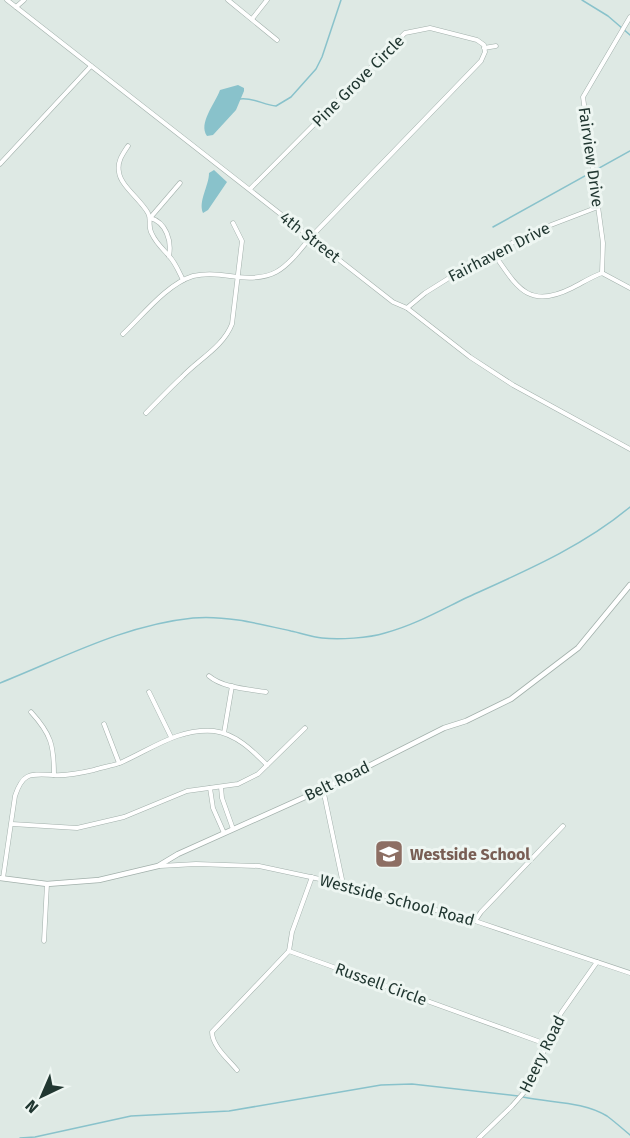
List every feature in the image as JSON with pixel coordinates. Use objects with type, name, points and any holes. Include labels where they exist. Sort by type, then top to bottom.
[{"type":"street","name":"4th Street","points":[[7,0],[393,302],[407,309],[470,357],[513,385],[630,450]]},
{"type":"street","points":[[16,7],[24,0]]},
{"type":"street","points":[[228,0],[278,40]]},
{"type":"street","points":[[252,19],[267,0]]},
{"type":"street","name":"Fairview Drive","points":[[602,273],[603,243],[583,97],[630,17]]},
{"type":"street","name":"Pine Grove Circle","points":[[250,189],[405,33],[430,28],[477,40],[484,45],[484,48]]},
{"type":"street","points":[[123,334],[169,290],[183,280],[195,275],[213,274],[254,279],[274,274],[290,263],[310,238],[480,61],[484,48],[496,46]]},
{"type":"street","points":[[0,164],[91,66]]},
{"type":"street","points":[[128,146],[119,160],[119,175],[150,218],[156,220],[169,238],[171,247],[169,256]]},
{"type":"street","points":[[180,183],[150,218],[148,226],[183,280]]},
{"type":"street","name":"Fairhaven Drive","points":[[407,309],[425,293],[449,278],[530,233],[598,207]]},
{"type":"street","points":[[146,413],[182,376],[221,344],[228,335],[232,324],[242,241],[232,224]]},
{"type":"street","points":[[494,254],[517,287],[536,297],[555,295],[602,273],[630,288]]},
{"type":"street","name":"Belt Road","points":[[2,878],[46,884],[99,880],[158,866],[178,854],[323,789],[444,728],[466,721],[511,699],[578,648],[630,585]]},
{"type":"street","points":[[209,676],[232,686],[266,692]]},
{"type":"street","points":[[224,733],[232,686]]},
{"type":"street","points":[[149,692],[171,737]]},
{"type":"street","points":[[30,712],[43,725],[51,739],[54,775]]},
{"type":"street","points":[[104,724],[119,763]]},
{"type":"street","points":[[12,824],[77,828],[124,817],[187,791],[249,780],[305,728]]},
{"type":"street","points":[[2,878],[15,796],[24,779],[36,773],[54,775],[86,771],[119,763],[171,737],[199,731],[224,733],[240,741],[267,765]]},
{"type":"street","points":[[221,786],[222,798],[232,829]]},
{"type":"street","points":[[210,788],[213,808],[224,833]]},
{"type":"street","points":[[323,789],[343,884]]},
{"type":"street","points":[[475,921],[563,826]]},
{"type":"street","name":"Westside School Road","points":[[158,866],[196,864],[259,866],[343,884],[475,921],[630,973]]},
{"type":"street","points":[[237,1070],[211,1036],[212,1032],[289,951],[292,932],[312,877]]},
{"type":"street","points":[[44,941],[46,884]]},
{"type":"street","name":"Russell Circle","points":[[289,951],[546,1044]]},
{"type":"street","name":"Heery Road","points":[[479,1138],[527,1089],[561,1013],[597,962]]},
{"type":"water","points":[[238,85],[244,88],[244,91],[236,110],[213,135],[207,136],[206,119],[220,90]]},
{"type":"water","points":[[214,170],[227,182],[208,210],[203,213],[202,204],[209,173]]},
{"type":"waterway","points":[[240,99],[276,106],[291,97],[316,69],[341,0]]},
{"type":"waterway","points":[[582,0],[608,16],[630,35]]},
{"type":"waterway","points":[[493,227],[630,151]]},
{"type":"waterway","points":[[0,683],[118,635],[167,622],[193,618],[242,621],[329,639],[378,635],[407,626],[511,578],[573,546],[630,507]]},
{"type":"waterway","points":[[20,1138],[35,1137],[131,1116],[229,1111],[381,1085],[412,1084],[518,1096]]},
{"type":"waterway","points":[[523,1097],[566,1103],[598,1111],[630,1135]]},
{"type":"place","name":"Westside School","points":[[389,854]]}]
